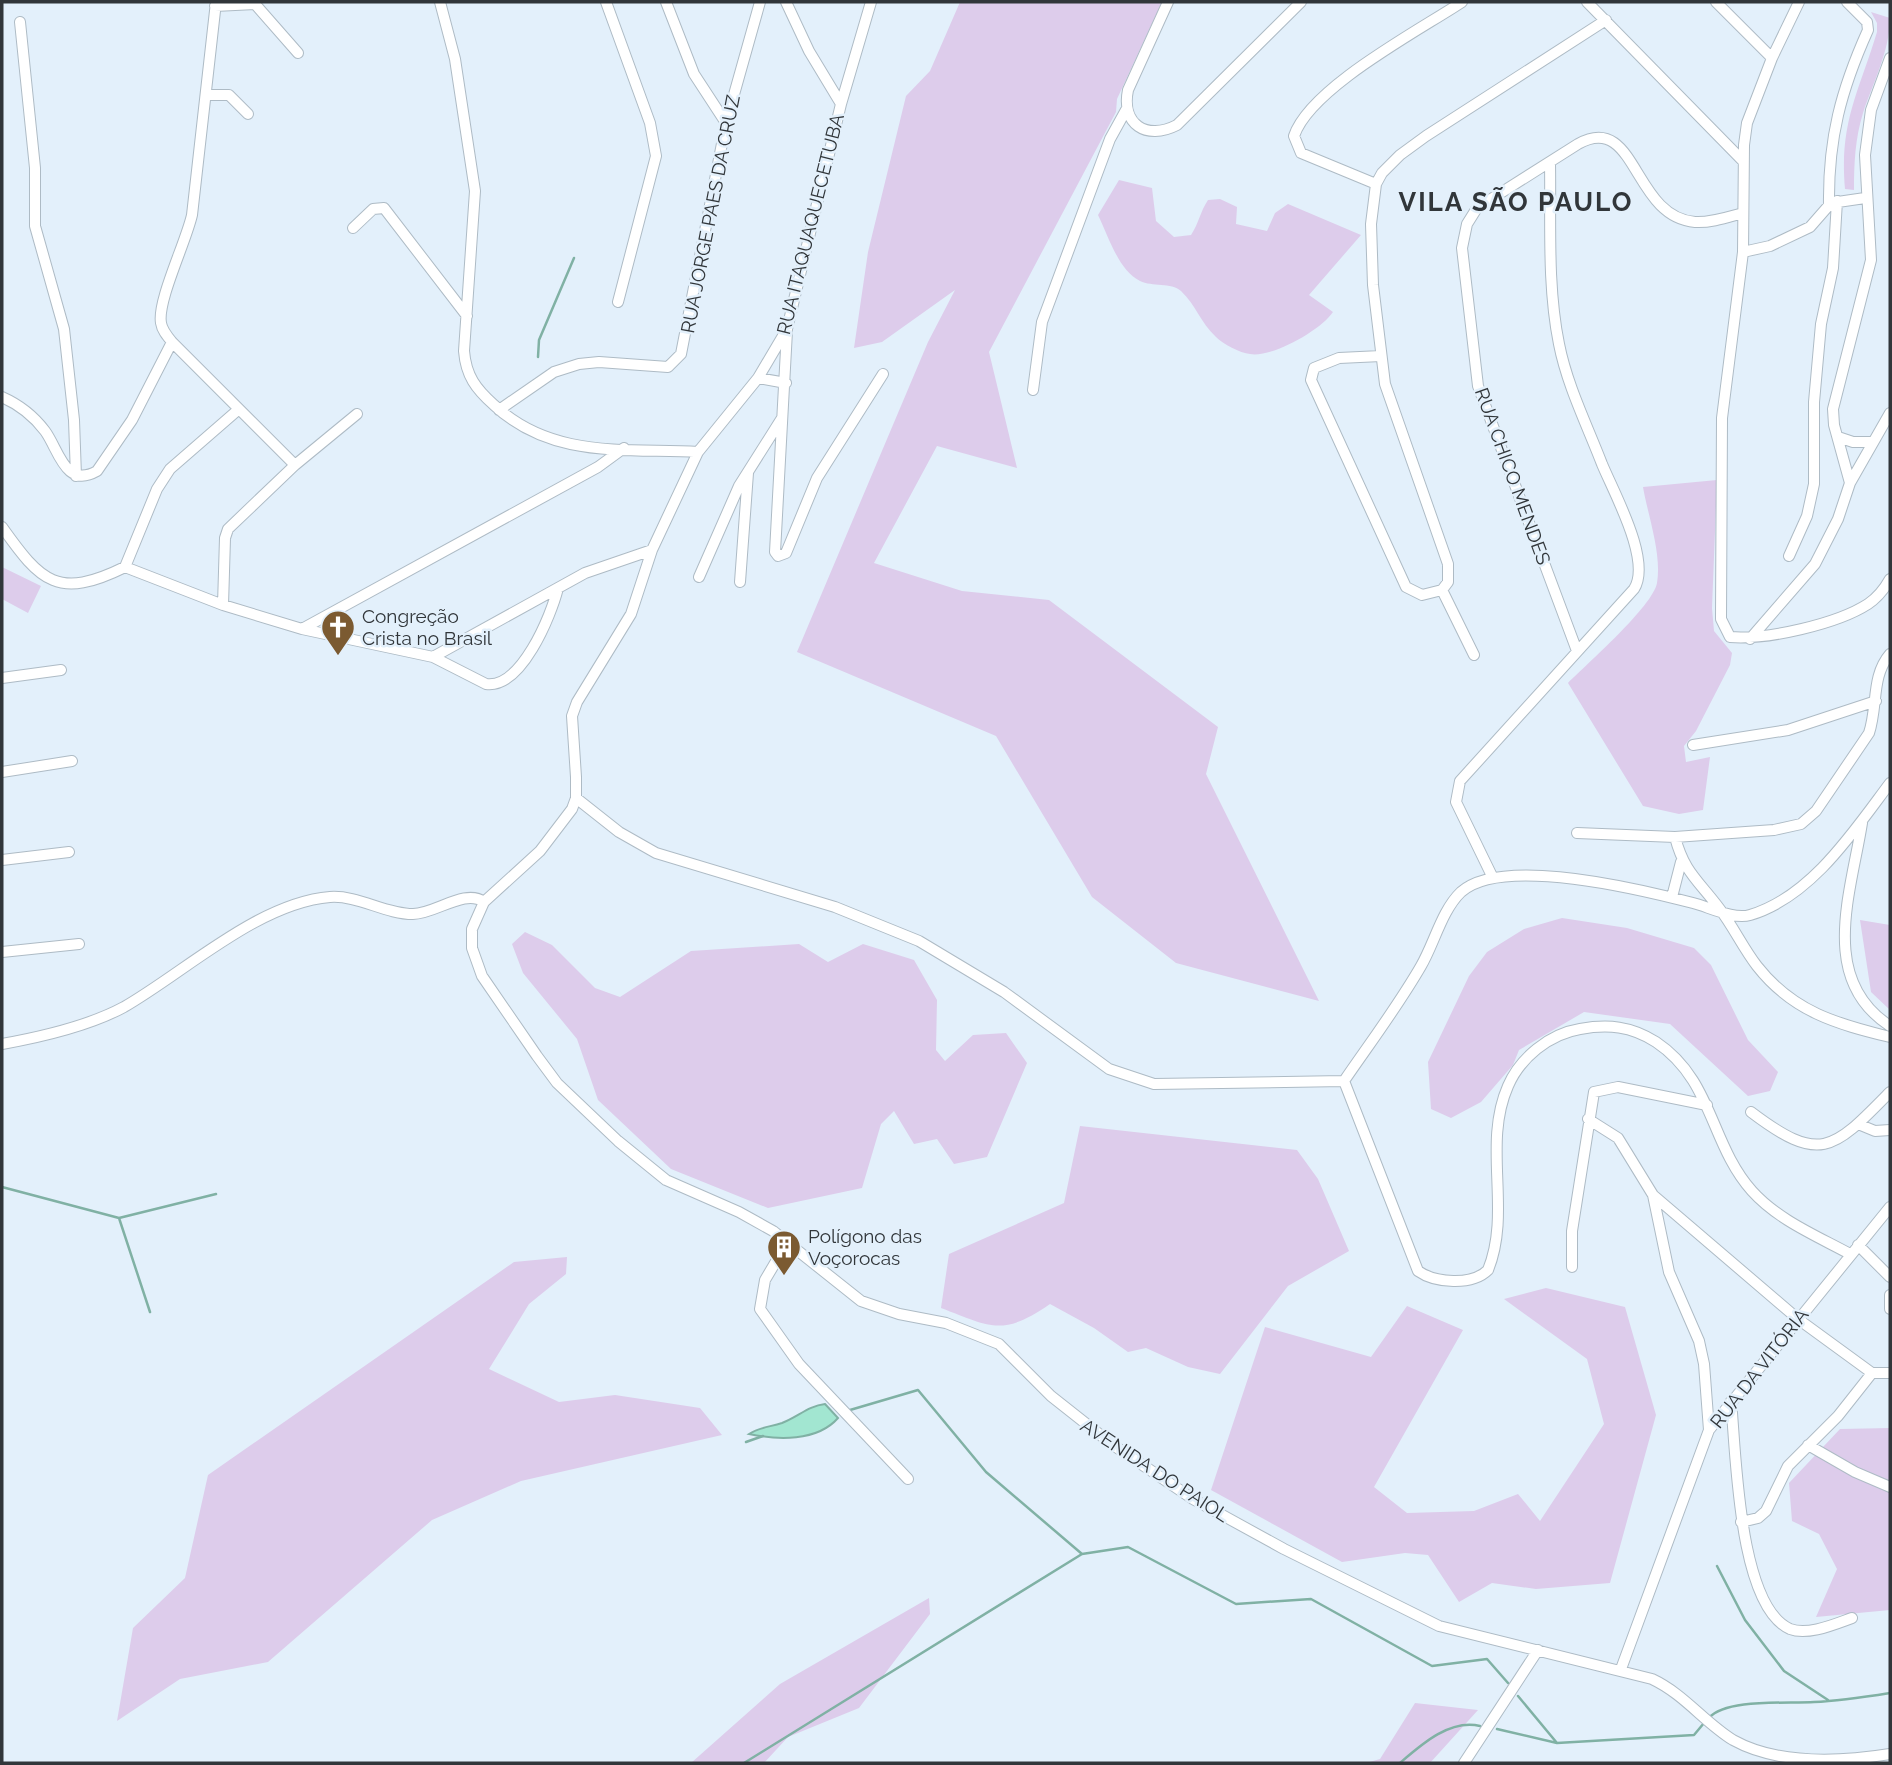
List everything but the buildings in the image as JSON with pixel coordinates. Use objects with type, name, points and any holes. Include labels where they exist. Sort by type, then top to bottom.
[{"type":"street","points":[[606,2],[650,123],[656,156],[618,302]]},
{"type":"street","points":[[666,2],[694,74],[726,124]]},
{"type":"street","name":"RUA JORGE PAES DA CRUZ","points":[[499,410],[554,372],[598,362],[668,367],[681,354],[726,124],[760,2]]},
{"type":"street","points":[[786,2],[808,51],[841,104]]},
{"type":"street","name":"RUA ITAQUAQUECETUBA","points":[[576,798],[572,716],[588,682],[631,614],[652,550],[698,452],[758,378],[787,329],[841,104],[871,2]]},
{"type":"street","points":[[1033,390],[1042,322],[1111,139],[1126,110],[1128,90],[1168,2]]},
{"type":"street","points":[[1126,110],[1129,118],[1146,131],[1168,130],[1177,125],[1301,2]]},
{"type":"street","points":[[1376,184],[1301,153],[1294,136],[1298,125],[1331,90],[1462,2]]},
{"type":"street","points":[[1587,2],[1743,161]]},
{"type":"street","points":[[1716,2],[1772,58]]},
{"type":"street","points":[[1799,2],[1772,58],[1747,123],[1743,161],[1744,253],[1722,418],[1721,619],[1730,637],[1750,639],[1853,611],[1870,603],[1890,579]]},
{"type":"street","points":[[1789,556],[1807,516],[1814,484],[1814,402],[1821,324],[1833,268],[1832,136],[1848,78],[1868,30],[1865,20],[1846,2]]},
{"type":"street","points":[[441,3],[455,60],[475,191],[464,351],[468,377],[499,410],[520,427],[558,443],[698,452]]},
{"type":"street","points":[[295,465],[172,342],[162,328],[161,309],[186,244],[192,215],[216,4],[256,4],[298,53]]},
{"type":"street","points":[[1381,356],[1339,358],[1314,368],[1311,373],[1315,390],[1348,466],[1406,587],[1422,595],[1442,590],[1449,577],[1448,564],[1385,384],[1371,224],[1376,184],[1382,173],[1426,136],[1606,20]]},
{"type":"street","points":[[20,22],[35,168],[35,226],[64,328],[74,420],[76,476]]},
{"type":"street","points":[[1850,484],[1833,409],[1871,260],[1871,227],[1865,198],[1864,155],[1871,110],[1890,58]]},
{"type":"street","points":[[207,95],[229,95],[247,114]]},
{"type":"street","name":"RUA CHICO MENDES","points":[[1577,651],[1478,387],[1463,262],[1464,234],[1471,216],[1590,137],[1603,136],[1612,140],[1627,155],[1650,197],[1677,217],[1694,222],[1743,213]]},
{"type":"street","points":[[1492,876],[1455,802],[1460,781],[1634,589],[1641,574],[1634,542],[1575,395],[1559,345],[1555,319],[1549,162]]},
{"type":"street","points":[[1744,253],[1780,242],[1810,227],[1833,203],[1865,198]]},
{"type":"street","points":[[353,228],[373,209],[384,208],[467,316]]},
{"type":"street","points":[[787,329],[775,552],[780,557],[786,553],[817,478],[883,374]]},
{"type":"street","points":[[2,397],[32,414],[47,432],[61,462],[76,476],[88,476],[96,471],[132,420],[172,342]]},
{"type":"street","points":[[758,378],[786,383]]},
{"type":"street","points":[[125,568],[157,489],[170,469],[239,409]]},
{"type":"street","points":[[1750,639],[1815,564],[1838,519],[1850,484],[1890,413]]},
{"type":"street","points":[[223,605],[225,538],[228,528],[295,465],[357,414]]},
{"type":"street","points":[[699,577],[748,471],[783,416]]},
{"type":"street","points":[[1838,436],[1853,442],[1872,442]]},
{"type":"street","points":[[302,629],[598,467],[624,448]]},
{"type":"street","points":[[740,582],[748,471]]},
{"type":"street","points":[[2,527],[29,565],[51,582],[90,582],[125,568],[223,605],[302,629],[433,657],[485,684],[501,683],[522,662],[542,631],[558,588]]},
{"type":"street","points":[[433,657],[585,573],[652,550]]},
{"type":"street","points":[[1442,590],[1474,655]]},
{"type":"street","points":[[1577,833],[1675,837],[1774,830],[1801,824],[1816,811],[1860,750],[1872,725],[1880,672],[1890,654]]},
{"type":"street","points":[[2,678],[61,670]]},
{"type":"street","points":[[1693,745],[1788,730],[1876,701]]},
{"type":"street","points":[[2,772],[72,761]]},
{"type":"street","points":[[1344,1081],[1420,967],[1462,891],[1492,876],[1524,874],[1672,897],[1748,916],[1775,903],[1806,882],[1862,820],[1890,783]]},
{"type":"street","points":[[2,1044],[58,1030],[122,1008],[245,928],[317,899],[345,898],[416,914],[472,898],[484,902],[540,851],[566,817],[576,798],[619,832],[656,853],[835,907],[919,941],[993,985],[1109,1069],[1129,1078],[1154,1084],[1344,1081]]},
{"type":"street","points":[[1862,820],[1844,932],[1848,974],[1862,1003],[1890,1026]]},
{"type":"street","points":[[1675,837],[1681,862],[1721,910],[1758,968],[1801,1006],[1823,1019],[1890,1037]]},
{"type":"street","points":[[2,860],[69,852]]},
{"type":"street","points":[[1672,897],[1681,862]]},
{"type":"street","name":"AVENIDA DO PAIOL","points":[[484,902],[472,929],[475,962],[557,1083],[666,1180],[739,1212],[788,1241],[832,1281],[861,1301],[899,1314],[946,1323],[999,1345],[1051,1396],[1113,1445],[1193,1499],[1284,1549],[1439,1626],[1621,1669],[1668,1686],[1732,1740],[1764,1754],[1803,1760],[1873,1760],[1890,1754]]},
{"type":"street","points":[[2,952],[79,944]]},
{"type":"street","points":[[1344,1081],[1418,1271],[1425,1276],[1445,1280],[1483,1275],[1491,1262],[1498,1222],[1496,1140],[1506,1090],[1529,1055],[1570,1031],[1598,1026],[1623,1027],[1648,1037],[1678,1057],[1707,1105],[1741,1178],[1754,1193],[1773,1210],[1850,1254]]},
{"type":"street","points":[[1572,1267],[1572,1231],[1593,1094],[1600,1088],[1618,1087],[1707,1105]]},
{"type":"street","points":[[1751,1112],[1788,1138],[1812,1146],[1825,1144],[1858,1124],[1890,1092]]},
{"type":"street","points":[[1588,1119],[1618,1138],[1653,1195],[1798,1319],[1872,1373],[1890,1373]]},
{"type":"street","points":[[1858,1124],[1875,1132],[1890,1130]]},
{"type":"street","points":[[1653,1195],[1669,1272],[1699,1342],[1704,1364],[1709,1430]]},
{"type":"street","name":"RUA DA VITÓRIA","points":[[1621,1669],[1709,1430],[1890,1207]]},
{"type":"street","points":[[788,1241],[765,1280],[760,1309],[799,1364],[908,1479]]},
{"type":"street","points":[[1858,1245],[1890,1276]]},
{"type":"street","points":[[1890,1295],[1890,1309]]},
{"type":"street","points":[[1741,1522],[1758,1518],[1766,1511],[1788,1466],[1838,1416],[1872,1373]]},
{"type":"street","points":[[1731,1401],[1741,1522],[1751,1567],[1769,1607],[1779,1621],[1791,1629],[1804,1630],[1852,1618]]},
{"type":"street","points":[[1808,1445],[1855,1472],[1890,1487]]},
{"type":"street","points":[[1464,1763],[1538,1650]]},
{"type":"shaded area","points":[[960,2],[1162,2],[1117,99],[1116,112],[989,352],[1017,468],[937,446],[874,563],[962,591],[1049,600],[1218,727],[1206,774],[1319,1001],[1176,963],[1092,897],[996,736],[797,652],[928,342],[955,290],[882,342],[854,348],[868,252],[906,96],[930,71]]},
{"type":"shaded area","points":[[1871,12],[1890,18],[1889,30],[1884,54],[1860,123],[1854,190],[1845,189],[1844,165],[1848,126],[1877,32],[1877,23]]},
{"type":"shaded area","points":[[1119,180],[1152,188],[1156,221],[1174,237],[1191,235],[1208,200],[1220,199],[1237,207],[1236,224],[1267,231],[1275,213],[1288,204],[1361,235],[1309,295],[1333,312],[1318,327],[1271,352],[1250,354],[1227,345],[1211,331],[1181,291],[1172,286],[1140,281],[1132,276],[1120,261],[1098,215]]},
{"type":"shaded area","points":[[1717,480],[1712,608],[1714,631],[1732,653],[1730,665],[1696,731],[1684,746],[1686,762],[1710,757],[1703,810],[1679,814],[1643,806],[1568,683],[1632,620],[1653,593],[1657,583],[1658,560],[1643,487]]},
{"type":"shaded area","points":[[2,567],[41,586],[28,613],[2,599]]},
{"type":"shaded area","points":[[1562,918],[1627,928],[1694,948],[1711,965],[1748,1040],[1778,1072],[1770,1091],[1748,1096],[1670,1024],[1584,1012],[1519,1050],[1513,1065],[1481,1102],[1451,1118],[1431,1109],[1428,1062],[1469,976],[1487,952],[1524,929]]},
{"type":"shaded area","points":[[1860,920],[1890,925],[1890,1010],[1871,992]]},
{"type":"shaded area","points":[[525,932],[552,945],[595,988],[620,997],[691,951],[799,944],[828,962],[863,944],[914,960],[937,1000],[936,1050],[945,1061],[973,1035],[1006,1033],[1027,1063],[987,1157],[954,1164],[937,1139],[914,1144],[894,1111],[881,1124],[862,1188],[768,1208],[671,1169],[598,1100],[577,1039],[523,973],[512,944]]},
{"type":"shaded area","points":[[1080,1126],[1297,1150],[1318,1179],[1349,1251],[1288,1286],[1220,1374],[1188,1367],[1146,1348],[1128,1352],[1094,1328],[1050,1304],[1020,1321],[996,1326],[941,1308],[949,1254],[1064,1203]]},
{"type":"shaded area","points":[[567,1257],[566,1274],[529,1304],[489,1369],[559,1402],[615,1395],[700,1408],[722,1435],[521,1481],[432,1520],[268,1662],[180,1679],[117,1721],[133,1628],[185,1578],[208,1475],[514,1262]]},
{"type":"shaded area","points":[[1546,1288],[1625,1307],[1656,1415],[1610,1583],[1536,1589],[1492,1583],[1459,1602],[1428,1555],[1405,1553],[1342,1562],[1211,1490],[1265,1327],[1371,1357],[1407,1306],[1463,1330],[1374,1487],[1407,1513],[1474,1511],[1518,1494],[1540,1521],[1604,1424],[1587,1359],[1504,1299]]},
{"type":"shaded area","points":[[825,1404],[838,1418],[819,1431],[784,1438],[749,1434],[782,1423],[813,1407]]},
{"type":"shaded area","points":[[1890,1428],[1890,1610],[1816,1617],[1837,1569],[1819,1534],[1792,1521],[1789,1483],[1840,1429]]},
{"type":"shaded area","points":[[929,1598],[930,1614],[859,1708],[788,1737],[764,1763],[691,1763],[780,1684]]},
{"type":"shaded area","points":[[1415,1703],[1478,1710],[1430,1763],[1366,1763],[1380,1759]]},
{"type":"waterway","points":[[538,357],[539,340],[574,258]]},
{"type":"waterway","points":[[2,1187],[119,1218],[216,1194]]},
{"type":"waterway","points":[[119,1218],[150,1312]]},
{"type":"waterway","points":[[850,1410],[918,1390],[986,1472],[1082,1554],[1128,1547],[1236,1604],[1311,1599],[1432,1666],[1487,1659],[1508,1683]]},
{"type":"waterway","points":[[746,1442],[763,1436]]},
{"type":"waterway","points":[[744,1763],[1082,1554]]},
{"type":"waterway","points":[[1717,1566],[1745,1620],[1784,1671],[1828,1700]]},
{"type":"waterway","points":[[1709,1718],[1729,1707],[1743,1705],[1833,1701],[1890,1693]]},
{"type":"waterway","points":[[1518,1696],[1557,1743]]},
{"type":"waterway","points":[[1497,1729],[1557,1743],[1694,1735],[1704,1723]]},
{"type":"waterway","points":[[1400,1763],[1427,1741],[1447,1730],[1458,1726],[1480,1726]]},
{"type":"place","name":"Congreção Crista no Brasil","points":[[338,657]]},
{"type":"place","name":"Polígono das Voçorocas","points":[[784,1277]]},
{"type":"district","name":"VILA SÃO PAULO","points":[[1516,202]]}]
